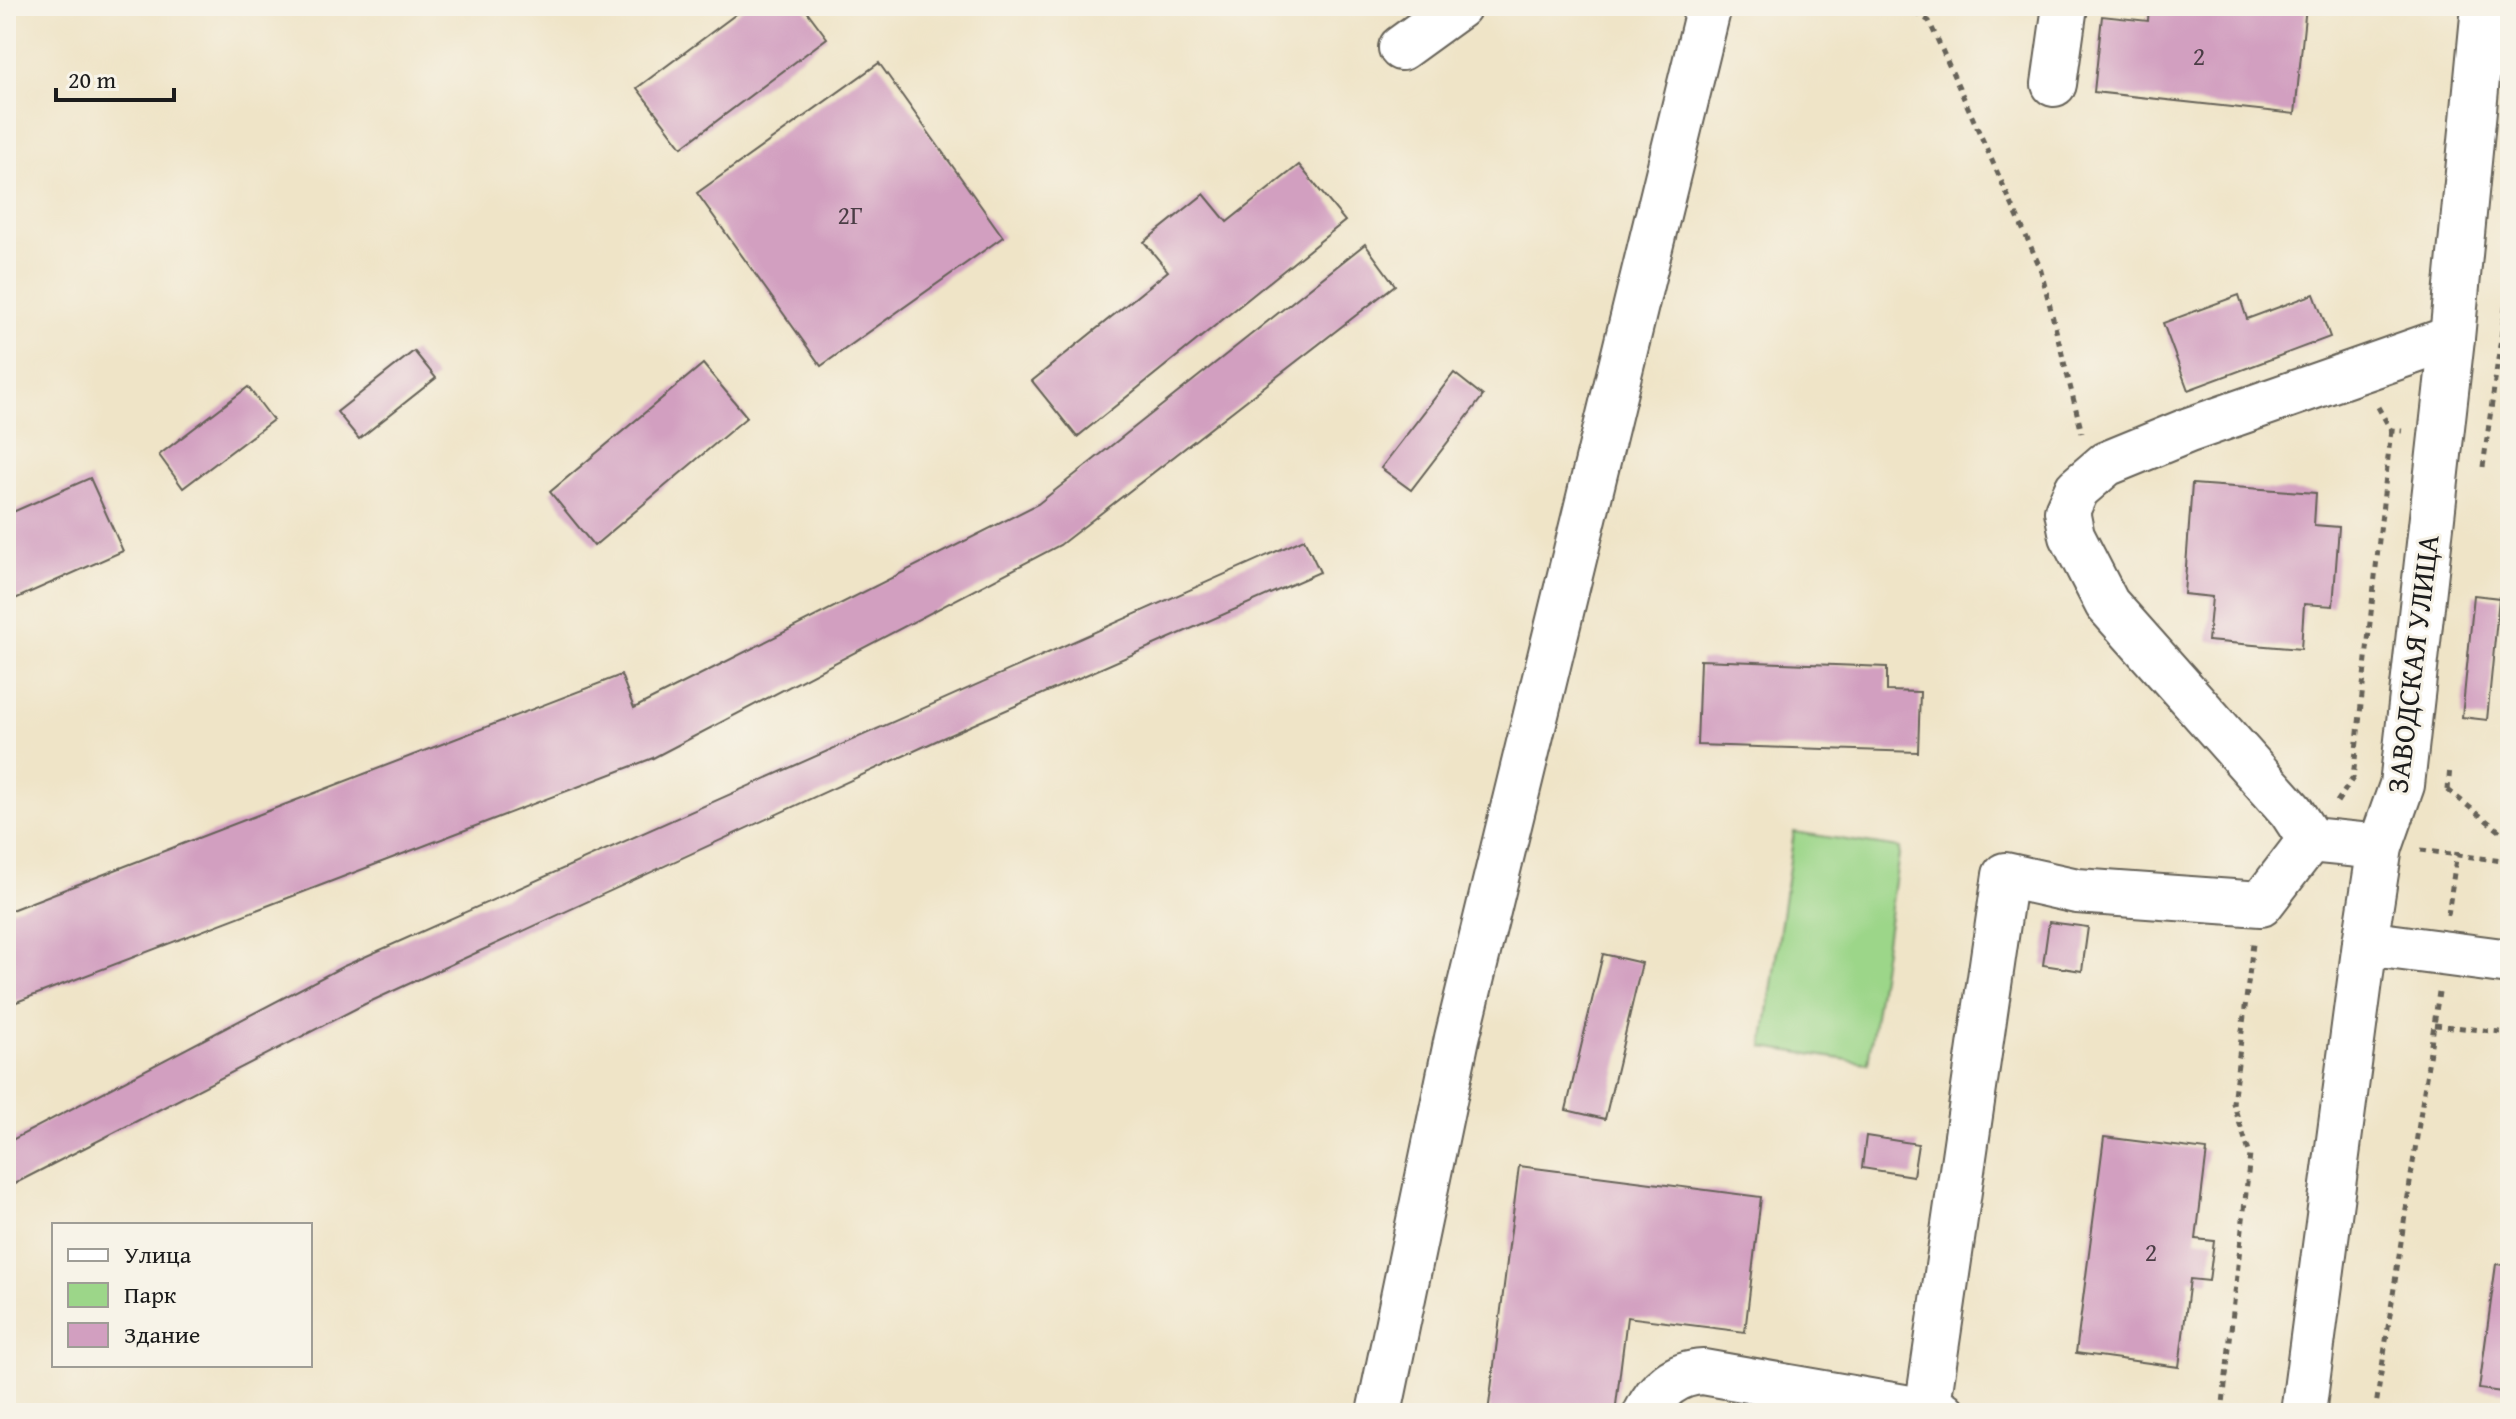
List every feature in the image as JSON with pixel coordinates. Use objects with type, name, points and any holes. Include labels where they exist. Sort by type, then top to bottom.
[{"type":"street","points":[[1401,48],[1459,6]]},
{"type":"street","points":[[1379,1413],[1457,1038],[1709,6]]},
{"type":"street","points":[[2054,84],[2065,6]]},
{"type":"street","name":"ЗАВОДСКАЯ УЛИЦА","points":[[2303,1413],[2380,847],[2402,785],[2452,338],[2484,6]]},
{"type":"street","points":[[2310,840],[2291,811],[2107,604],[2088,574],[2072,536],[2067,511],[2077,489],[2092,473],[2189,430],[2452,338]]},
{"type":"street","points":[[2310,840],[2380,847]]},
{"type":"street","points":[[1646,1413],[1657,1394],[1686,1372],[1703,1372],[1935,1412],[2005,875],[2077,891],[2261,904],[2310,840]]},
{"type":"street","points":[[2365,943],[2510,962]]},
{"type":"path","points":[[1905,6],[1929,21],[2040,267],[2092,473]]},
{"type":"path","points":[[2391,430],[2487,443],[2510,273]]},
{"type":"path","points":[[2310,840],[2353,778],[2391,430],[2387,417],[2374,404],[2335,399],[2329,381]]},
{"type":"path","points":[[2448,790],[2507,837]]},
{"type":"path","points":[[2380,847],[2457,852],[2507,861],[2510,807]]},
{"type":"path","points":[[2375,1413],[2435,1025],[2457,852]]},
{"type":"path","points":[[2222,1413],[2250,1155],[2233,1103],[2261,904]]},
{"type":"path","points":[[2435,1025],[2510,1033]]},
{"type":"green space","points":[[1794,832],[1900,848],[1868,1063],[1763,1047]]},
{"type":"building","points":[[747,6],[803,6],[827,38],[682,147],[637,88]]},
{"type":"building","points":[[2149,6],[2306,6],[2295,114],[2094,92],[2102,16],[2148,21]]},
{"type":"building","points":[[879,63],[1003,237],[821,366],[697,193]]},
{"type":"building","points":[[1299,165],[1345,221],[1077,437],[1032,381],[1168,271],[1144,242],[1204,194],[1227,222]]},
{"type":"building","points":[[1365,244],[1395,285],[1060,545],[653,758],[6,1006],[6,912],[621,675],[634,708],[1038,504]]},
{"type":"building","points":[[2314,294],[2330,337],[2188,390],[2163,323],[2239,295],[2247,319]]},
{"type":"building","points":[[414,351],[436,378],[359,439],[337,412]]},
{"type":"building","points":[[703,364],[747,417],[594,546],[550,492]]},
{"type":"building","points":[[1454,373],[1483,396],[1411,490],[1381,468]]},
{"type":"building","points":[[248,387],[273,420],[183,488],[159,455]]},
{"type":"building","points":[[90,478],[123,551],[6,603],[6,515]]},
{"type":"building","points":[[2192,484],[2316,493],[2314,525],[2339,527],[2333,606],[2304,604],[2301,649],[2208,641],[2212,597],[2184,594]]},
{"type":"building","points":[[1304,539],[1320,572],[938,740],[365,1004],[6,1188],[6,1143],[342,967]]},
{"type":"building","points":[[2474,595],[2499,598],[2487,720],[2462,717]]},
{"type":"building","points":[[1700,660],[1887,667],[1887,691],[1920,692],[1918,752],[1697,745]]},
{"type":"building","points":[[2049,922],[2088,927],[2082,971],[2043,965]]},
{"type":"building","points":[[1603,954],[1642,963],[1605,1119],[1566,1110]]},
{"type":"building","points":[[1866,1136],[1918,1144],[1913,1176],[1862,1168]]},
{"type":"building","points":[[2104,1137],[2207,1150],[2196,1239],[2214,1241],[2209,1281],[2190,1279],[2179,1367],[2076,1353]]},
{"type":"building","points":[[1519,1166],[1761,1197],[1745,1332],[1627,1317],[1615,1413],[1488,1413]]},
{"type":"building","points":[[2496,1264],[2510,1266],[2510,1393],[2479,1389]]}]
